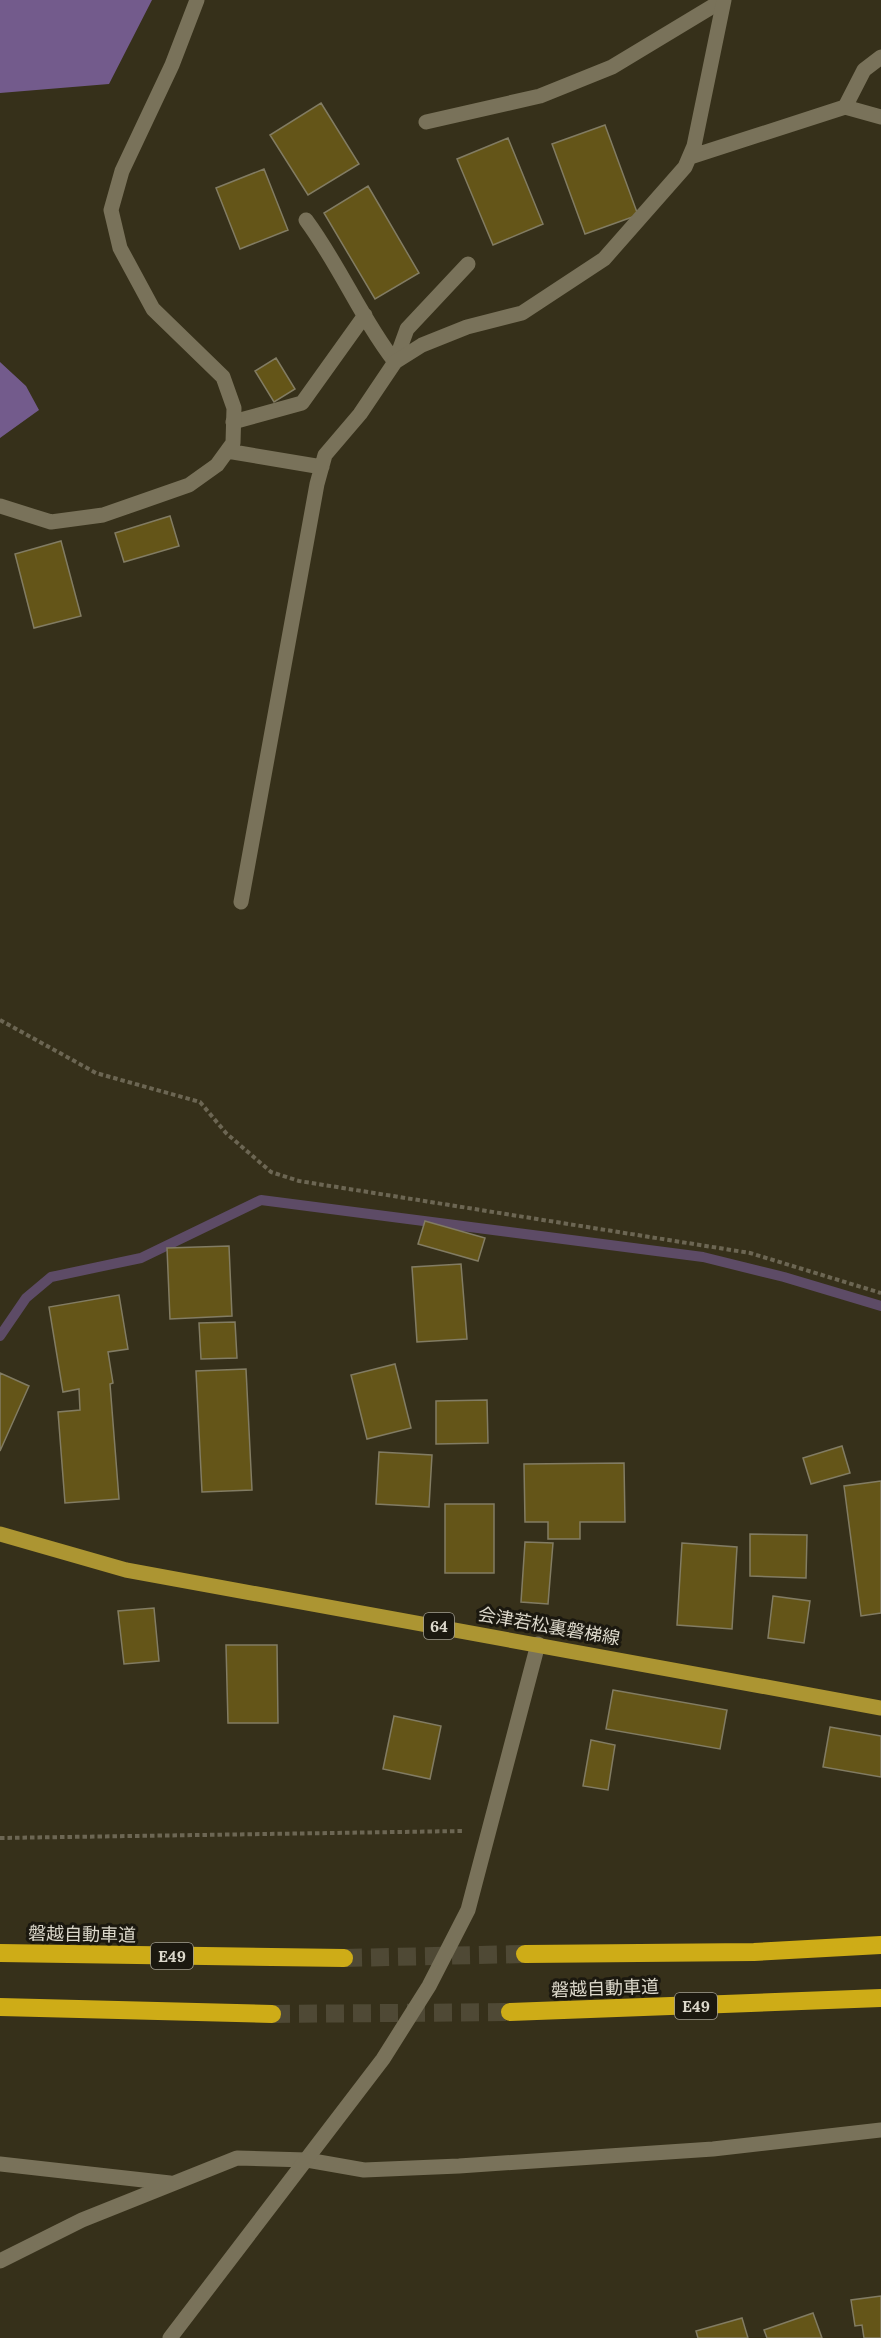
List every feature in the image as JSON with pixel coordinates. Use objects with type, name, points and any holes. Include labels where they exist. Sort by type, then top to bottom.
[{"type":"highway","name":"磐越自動車道","points":[[525,1954],[754,1952],[881,1945]]},
{"type":"highway","name":"磐越自動車道","points":[[0,1953],[344,1958]]},
{"type":"highway","name":"磐越自動車道","points":[[510,2012],[881,1998]]},
{"type":"highway","points":[[0,2007],[272,2014]]},
{"type":"main road","name":"会津若松裏磐梯線","points":[[0,1534],[126,1570],[881,1708]]},
{"type":"street","points":[[0,506],[51,522],[103,515],[189,485],[217,465],[233,443],[234,408],[223,377],[153,309],[120,248],[111,210],[122,171],[172,65],[196,0]]},
{"type":"street","points":[[426,122],[540,96],[612,67],[723,0]]},
{"type":"street","points":[[396,362],[422,345],[467,327],[522,313],[604,259],[661,196],[686,166],[694,146],[723,0]]},
{"type":"street","points":[[845,107],[864,70],[881,57]]},
{"type":"street","points":[[690,157],[845,107],[881,117]]},
{"type":"street","points":[[306,220],[332,255],[374,335],[396,362]]},
{"type":"street","points":[[241,902],[325,455],[360,414],[396,362],[407,329],[468,264]]},
{"type":"street","points":[[233,423],[302,403],[365,315]]},
{"type":"street","points":[[227,451],[322,467]]},
{"type":"street","points":[[170,2338],[383,2059],[429,1986],[468,1910],[538,1644]]},
{"type":"street","points":[[0,2261],[82,2220],[237,2158],[307,2160],[364,2170],[459,2166],[714,2149],[881,2130]]},
{"type":"street","points":[[0,2164],[172,2183]]},
{"type":"path","points":[[0,1020],[96,1072],[200,1102],[226,1133],[271,1172],[299,1181],[750,1253],[881,1293]]},
{"type":"path","points":[[0,1838],[224,1833],[413,1834],[489,1830]]},
{"type":"shaded area","points":[[0,0],[152,0],[109,84],[0,93]]},
{"type":"shaded area","points":[[0,362],[26,386],[39,410],[0,438]]},
{"type":"building","points":[[321,103],[359,164],[308,195],[270,135]]},
{"type":"building","points":[[605,125],[638,215],[585,234],[552,144]]},
{"type":"building","points":[[508,138],[543,224],[493,245],[457,159]]},
{"type":"building","points":[[264,169],[288,230],[240,249],[216,188]]},
{"type":"building","points":[[368,186],[419,273],[375,299],[324,213]]},
{"type":"building","points":[[276,358],[295,389],[274,402],[255,371]]},
{"type":"building","points":[[170,516],[179,546],[124,562],[115,533]]},
{"type":"building","points":[[61,541],[81,616],[34,628],[15,554]]},
{"type":"building","points":[[425,1221],[485,1238],[478,1261],[418,1244]]},
{"type":"building","points":[[229,1246],[232,1316],[170,1319],[167,1248]]},
{"type":"building","points":[[461,1264],[467,1339],[417,1342],[412,1267]]},
{"type":"building","points":[[119,1295],[128,1349],[108,1352],[113,1383],[110,1384],[119,1499],[65,1503],[58,1412],[80,1410],[79,1389],[63,1392],[49,1307]]},
{"type":"building","points":[[235,1322],[237,1358],[201,1359],[199,1323]]},
{"type":"building","points":[[395,1364],[411,1428],[367,1439],[351,1375]]},
{"type":"building","points":[[246,1369],[252,1490],[202,1492],[196,1371]]},
{"type":"building","points":[[0,1373],[29,1386],[0,1451]]},
{"type":"building","points":[[487,1400],[488,1443],[436,1444],[436,1401]]},
{"type":"building","points":[[842,1446],[850,1473],[811,1484],[803,1458]]},
{"type":"building","points":[[379,1452],[432,1455],[429,1507],[376,1504]]},
{"type":"building","points":[[624,1463],[625,1522],[580,1522],[580,1539],[548,1539],[548,1522],[525,1522],[524,1464]]},
{"type":"building","points":[[881,1481],[881,1613],[861,1616],[844,1486]]},
{"type":"building","points":[[445,1504],[494,1504],[494,1573],[445,1573]]},
{"type":"building","points":[[750,1534],[807,1535],[806,1578],[750,1576]]},
{"type":"building","points":[[525,1542],[553,1543],[548,1604],[521,1602]]},
{"type":"building","points":[[682,1543],[737,1547],[732,1629],[677,1625]]},
{"type":"building","points":[[773,1596],[810,1601],[804,1643],[768,1638]]},
{"type":"building","points":[[154,1608],[159,1661],[124,1664],[118,1611]]},
{"type":"building","points":[[226,1645],[277,1645],[278,1723],[228,1723]]},
{"type":"building","points":[[613,1690],[727,1710],[720,1749],[606,1729]]},
{"type":"building","points":[[394,1716],[441,1726],[430,1779],[383,1769]]},
{"type":"building","points":[[830,1727],[881,1736],[881,1777],[823,1767]]},
{"type":"building","points":[[591,1740],[615,1745],[608,1790],[583,1786]]},
{"type":"building","points":[[881,2296],[881,2338],[864,2338],[862,2325],[855,2326],[851,2300]]},
{"type":"building","points":[[813,2313],[822,2338],[767,2338],[764,2330]]},
{"type":"building","points":[[742,2318],[748,2338],[698,2338],[696,2331]]},
{"type":"waterway","points":[[0,1336],[26,1298],[51,1277],[141,1258],[261,1200],[703,1257],[784,1277],[881,1306]]},
{"type":"tunnel","points":[[344,1958],[525,1954]]},
{"type":"tunnel","points":[[272,2014],[510,2012]]}]
